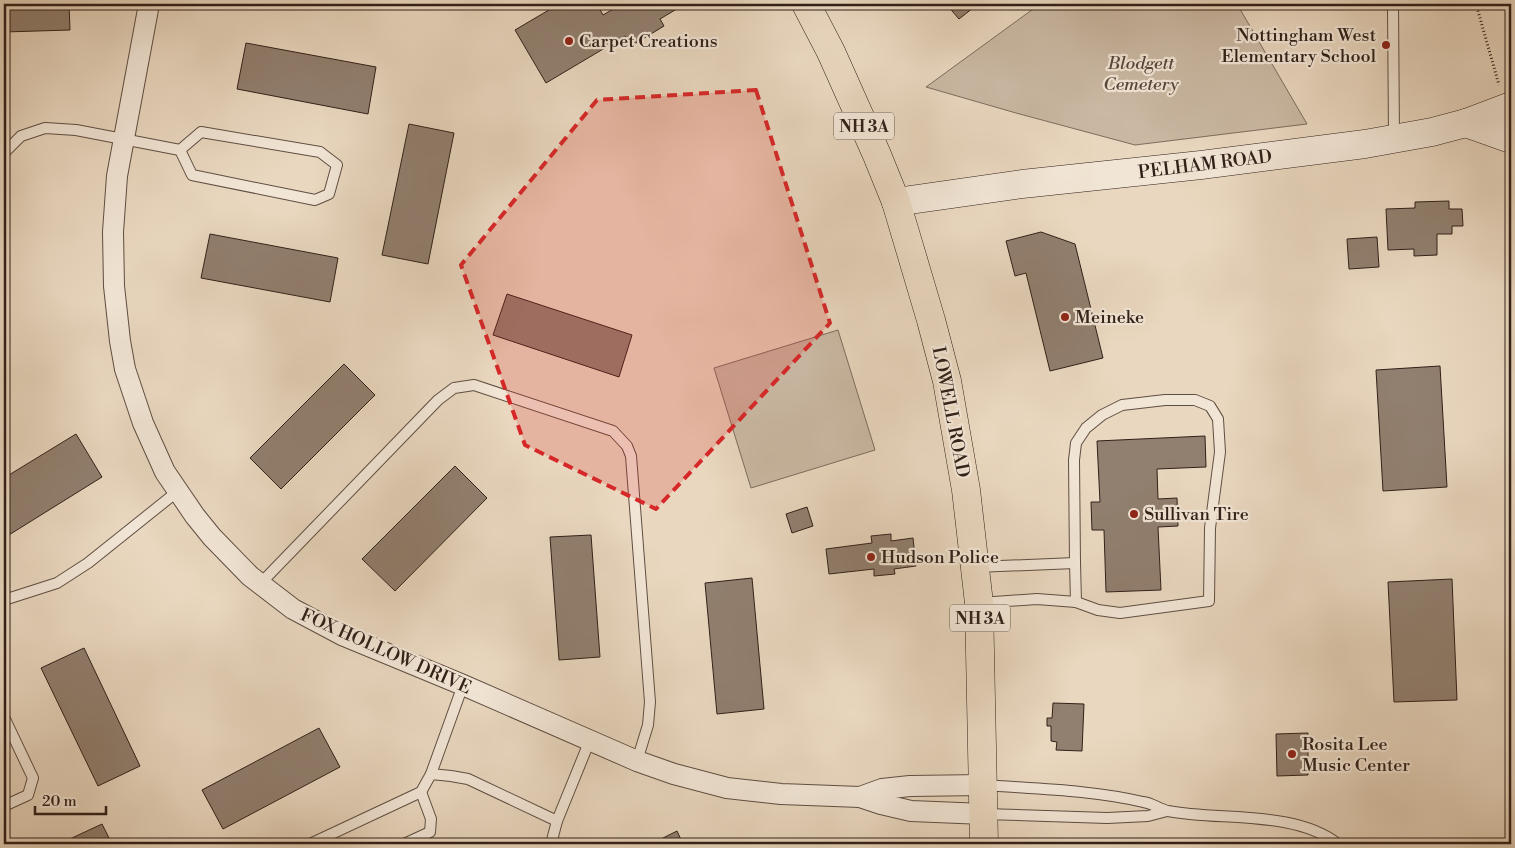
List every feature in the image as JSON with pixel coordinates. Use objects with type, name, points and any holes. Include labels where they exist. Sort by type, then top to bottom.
[{"type":"main road","name":"LOWELL ROAD","points":[[806,4],[831,52],[896,202],[947,381],[966,490],[979,603],[984,844]]},
{"type":"street","name":"FOX HOLLOW DRIVE","points":[[149,4],[117,176],[113,232],[114,286],[120,341],[125,369],[143,423],[165,472],[212,537],[250,576],[293,609],[342,635],[463,685],[637,761],[692,780],[727,788],[781,794],[860,797],[911,811],[984,814]]},
{"type":"street","name":"PELHAM ROAD","points":[[896,202],[1022,184],[1201,165],[1365,144],[1432,132],[1466,123],[1506,98]]},
{"type":"street","points":[[1466,123],[1511,140]]},
{"type":"street","name":"FOX HOLLOW DRIVE","points":[[860,797],[882,789],[910,786],[983,785]]},
{"type":"lane","points":[[1393,4],[1394,139]]},
{"type":"lane","points":[[4,153],[21,136],[45,128],[76,130],[180,150]]},
{"type":"lane","points":[[201,132],[320,152],[337,165],[329,194],[315,200],[192,175],[180,150],[201,132]]},
{"type":"lane","points":[[260,584],[438,400],[454,388],[474,385],[613,432],[627,446],[631,456],[650,702],[648,725],[637,761]]},
{"type":"lane","points":[[979,603],[1038,599],[1076,602],[1098,610],[1120,612],[1209,601],[1210,528],[1220,452],[1218,419],[1210,406],[1195,400],[1164,400],[1122,405],[1102,415],[1086,428],[1076,442],[1074,460],[1076,602]]},
{"type":"lane","points":[[4,600],[57,583],[88,563],[178,491]]},
{"type":"lane","points":[[976,567],[1076,563]]},
{"type":"lane","points":[[310,844],[421,792],[431,774],[463,685]]},
{"type":"lane","points":[[4,716],[33,778],[28,795],[4,806]]},
{"type":"lane","points":[[551,844],[557,821],[590,740]]},
{"type":"lane","points":[[431,774],[468,780],[557,821]]},
{"type":"lane","points":[[983,785],[1100,794],[1145,802],[1166,811],[1284,822],[1328,836],[1338,844]]},
{"type":"lane","points":[[404,844],[430,832],[431,819],[421,792]]},
{"type":"lane","points":[[984,814],[1107,818],[1148,816],[1166,811]]},
{"type":"path","points":[[1476,4],[1506,98]]},
{"type":"highlighted area","points":[[756,90],[830,323],[656,509],[525,445],[461,265],[597,100]]},
{"type":"green space","name":"Blodgett Cemetery","points":[[1040,4],[1237,4],[1307,124],[1135,145],[926,87]]},
{"type":"green space","points":[[838,330],[875,450],[751,488],[714,368]]},
{"type":"building","points":[[4,4],[69,4],[70,30],[4,32]]},
{"type":"building","name":"Carpet Creations","points":[[559,4],[597,4],[603,15],[622,4],[685,4],[660,19],[664,26],[631,46],[625,36],[546,83],[515,30]]},
{"type":"building","points":[[946,4],[978,4],[959,19]]},
{"type":"building","points":[[246,43],[376,67],[368,114],[237,89]]},
{"type":"building","points":[[409,124],[454,133],[428,264],[382,255]]},
{"type":"building","points":[[1449,201],[1449,209],[1462,209],[1463,226],[1452,226],[1452,234],[1437,234],[1437,255],[1414,256],[1414,249],[1388,250],[1386,209],[1415,208],[1415,202]]},
{"type":"building","name":"Meineke","points":[[1041,232],[1075,244],[1103,358],[1050,371],[1026,273],[1015,276],[1006,241]]},
{"type":"building","points":[[210,234],[338,258],[330,302],[201,278]]},
{"type":"building","points":[[1377,237],[1379,267],[1349,269],[1347,239]]},
{"type":"building","points":[[507,294],[632,335],[619,377],[493,335]]},
{"type":"building","points":[[344,364],[375,395],[281,489],[250,458]]},
{"type":"building","points":[[1440,366],[1447,487],[1383,491],[1376,370]]},
{"type":"building","points":[[76,434],[102,477],[4,538],[4,478]]},
{"type":"building","name":"Sullivan Tire","points":[[1205,436],[1206,467],[1157,469],[1158,499],[1177,498],[1178,526],[1158,527],[1161,590],[1106,592],[1104,530],[1092,530],[1091,502],[1100,502],[1097,441]]},
{"type":"building","points":[[455,466],[487,498],[395,591],[362,559]]},
{"type":"building","points":[[807,507],[813,526],[792,533],[786,514]]},
{"type":"building","name":"Hudson Police","points":[[891,534],[891,541],[913,538],[916,566],[894,569],[895,574],[874,576],[874,569],[829,574],[826,549],[872,543],[871,536]]},
{"type":"building","points":[[591,535],[600,657],[559,660],[550,537]]},
{"type":"building","points":[[752,578],[764,709],[717,714],[705,583]]},
{"type":"building","points":[[1452,579],[1457,700],[1394,702],[1388,582]]},
{"type":"building","points":[[84,648],[140,766],[98,786],[41,668]]},
{"type":"building","points":[[1053,703],[1084,704],[1082,751],[1056,750],[1057,742],[1051,741],[1051,726],[1047,726],[1047,718],[1052,718]]},
{"type":"building","points":[[319,728],[340,767],[223,829],[202,790]]},
{"type":"building","name":"Rosita Lee Music Center","points":[[1308,733],[1308,775],[1277,776],[1276,734]]},
{"type":"building","points":[[102,824],[112,844],[59,844]]},
{"type":"building","points":[[677,831],[683,844],[651,844]]},
{"type":"place","name":"Carpet Creations","points":[[569,41]]},
{"type":"place","name":"Nottingham West Elementary School","points":[[1386,45]]},
{"type":"place","name":"Meineke","points":[[1065,317]]},
{"type":"place","name":"Sullivan Tire","points":[[1134,514]]},
{"type":"place","name":"Hudson Police","points":[[871,557]]},
{"type":"place","name":"Rosita Lee Music Center","points":[[1292,754]]}]
